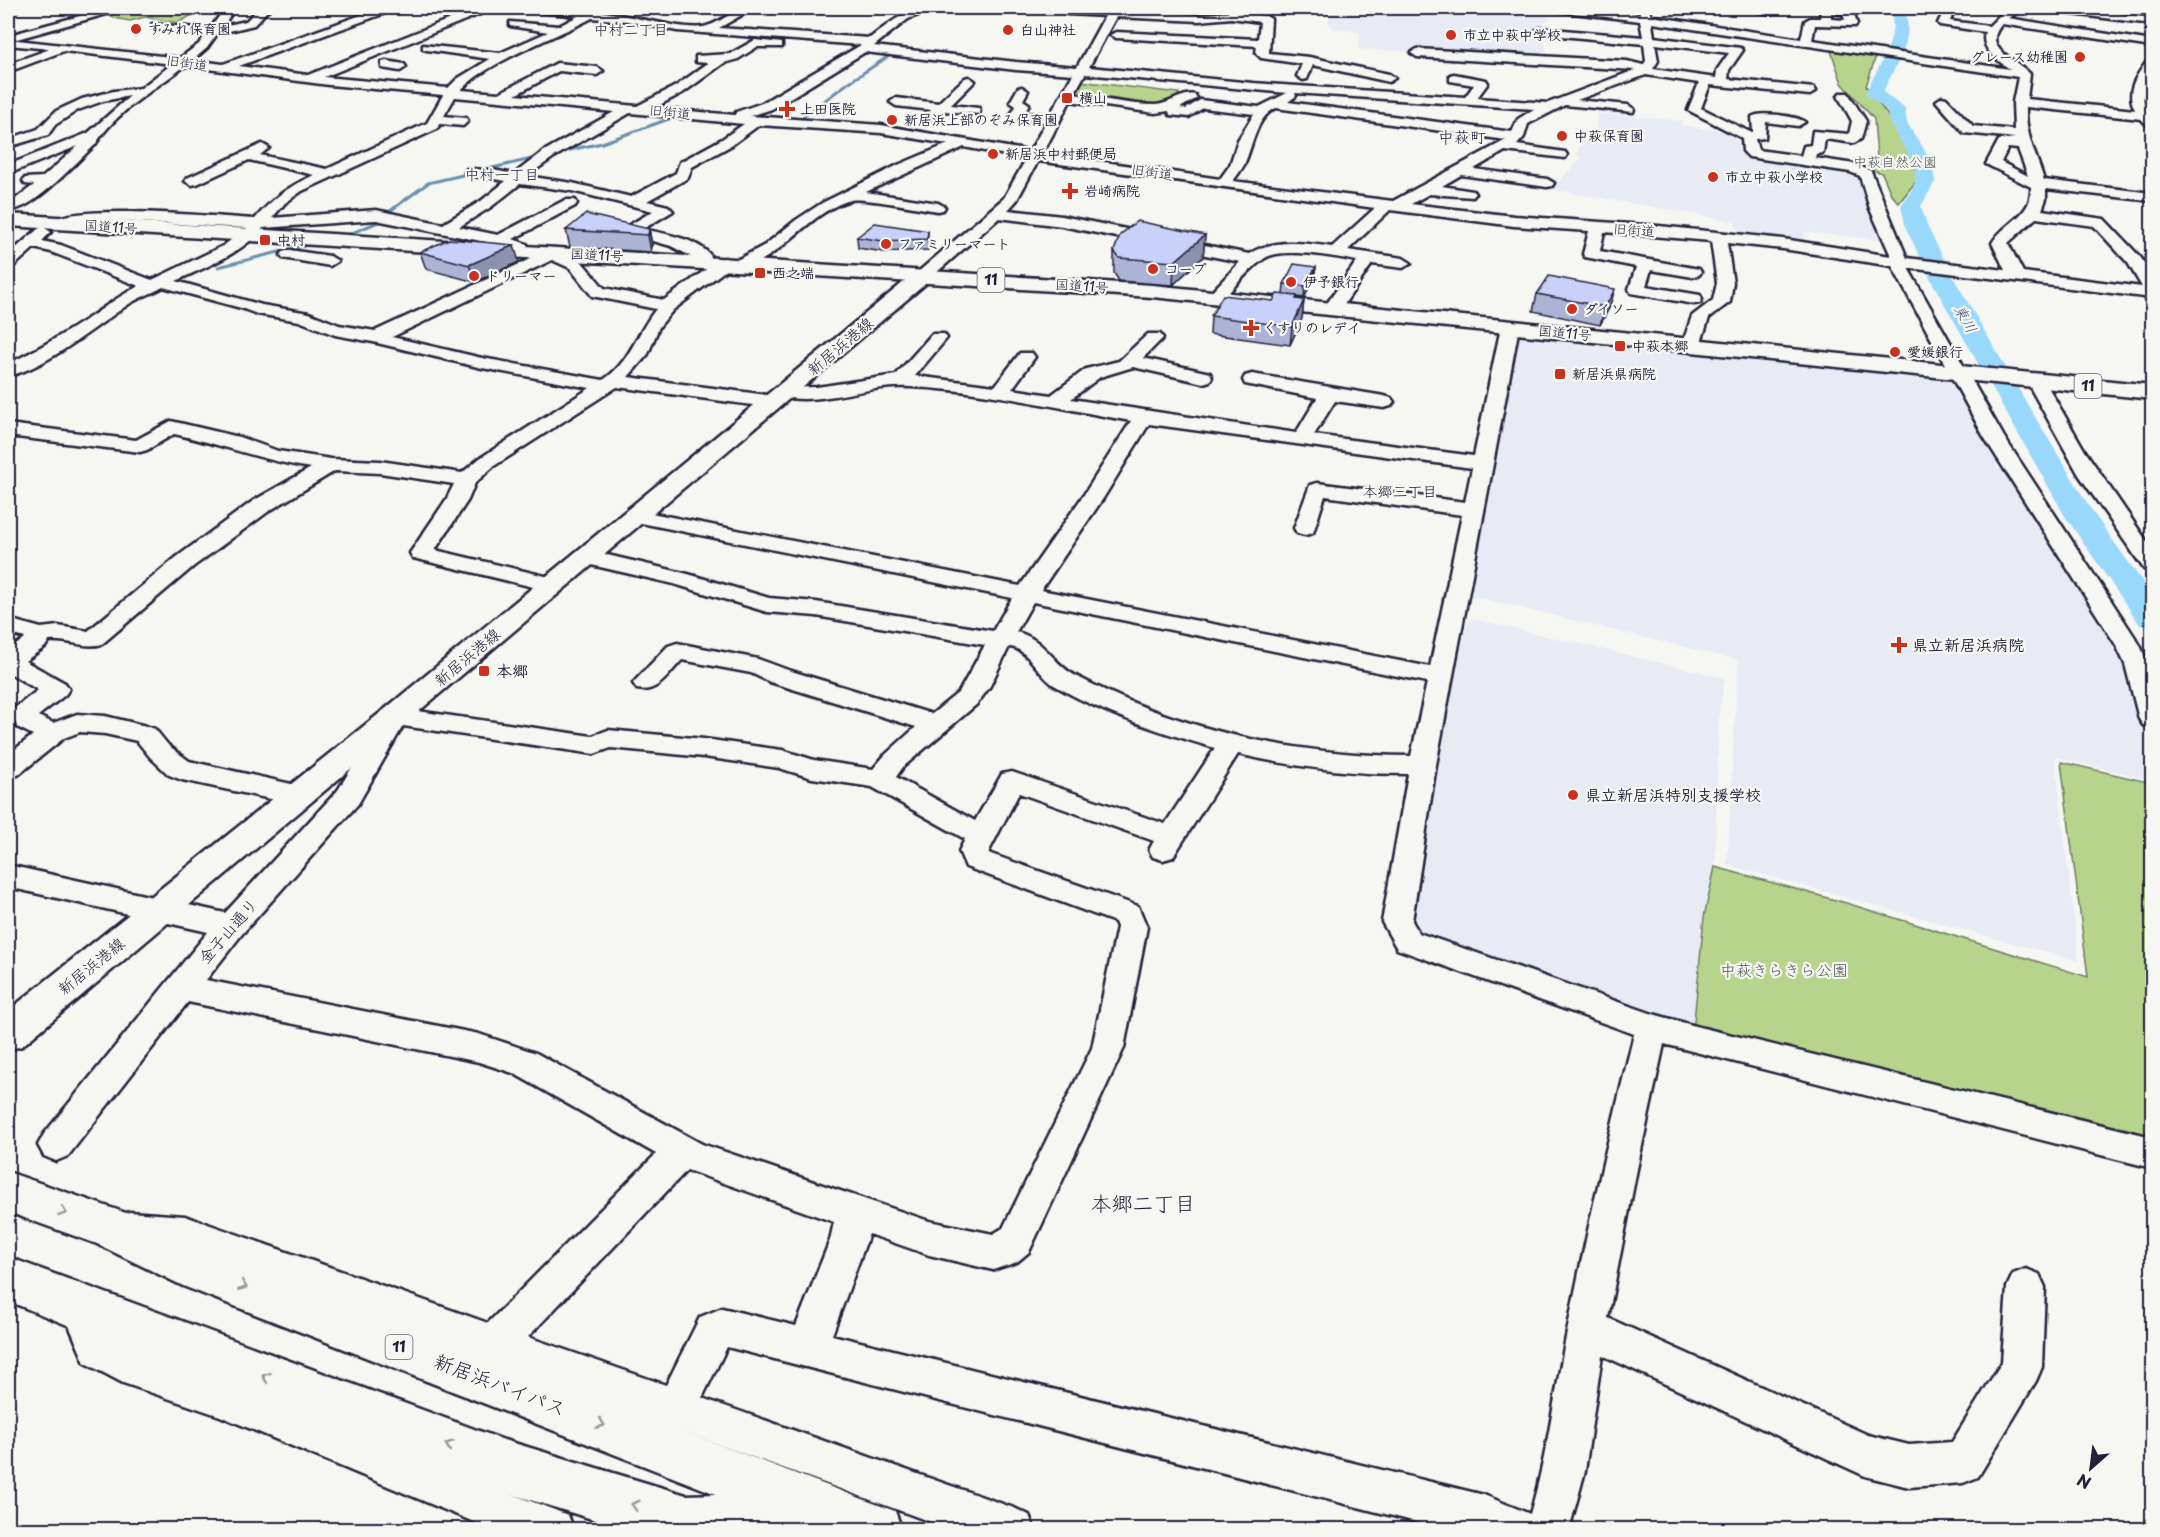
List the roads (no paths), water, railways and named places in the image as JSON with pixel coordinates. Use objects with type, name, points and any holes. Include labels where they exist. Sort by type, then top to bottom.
[{"type":"main road","name":"国道11号","points":[[11,213],[55,223],[254,230],[300,248],[520,251],[1092,286],[2152,392]]},
{"type":"main road","name":"新居浜港線","points":[[8,1034],[396,716],[923,276]]},
{"type":"main road","name":"新居浜バイパス","points":[[8,1192],[110,1228],[199,1270],[876,1530]]},
{"type":"main road","points":[[8,1279],[81,1309],[504,1466],[686,1521],[724,1525],[792,1498]]},
{"type":"street","points":[[8,10],[17,8]]},
{"type":"street","points":[[84,8],[97,15]]},
{"type":"street","points":[[8,40],[123,8]]},
{"type":"street","points":[[8,170],[92,136],[144,90],[202,46],[230,8]]},
{"type":"street","points":[[156,26],[211,32],[250,23],[265,8]]},
{"type":"street","points":[[221,68],[390,8]]},
{"type":"street","points":[[307,79],[418,33],[486,8]]},
{"type":"street","points":[[707,30],[749,8]]},
{"type":"street","points":[[735,118],[766,106],[863,48],[904,17],[928,8]]},
{"type":"street","points":[[1556,8],[1716,16]]},
{"type":"street","points":[[1755,8],[1775,10]]},
{"type":"street","points":[[2020,8],[2006,12],[1994,25],[1988,38],[1994,50],[2024,75]]},
{"type":"street","points":[[2048,8],[2152,21]]},
{"type":"street","points":[[545,10],[590,20]]},
{"type":"street","points":[[923,276],[998,213],[1010,200],[1060,115],[1065,97],[1114,10]]},
{"type":"street","points":[[1068,11],[1182,12],[1199,18],[1234,11],[1266,19],[1262,53],[1265,56],[1309,61],[1389,78]]},
{"type":"street","points":[[1949,11],[1944,23],[1994,25],[2152,44]]},
{"type":"street","points":[[1640,62],[1650,40],[1645,12]]},
{"type":"street","points":[[1645,12],[1869,53],[2024,75]]},
{"type":"street","points":[[8,371],[90,326],[121,301],[230,249],[254,230],[280,200],[297,188],[432,126],[451,93],[462,82],[501,57],[590,20]]},
{"type":"street","points":[[518,21],[590,20],[707,30],[1016,66],[1295,90],[1547,106],[1563,102],[1640,62],[1810,91]]},
{"type":"street","points":[[1803,42],[1806,40],[1810,21],[1852,36]]},
{"type":"street","points":[[346,24],[377,28]]},
{"type":"street","points":[[1829,46],[1836,41],[1830,28]]},
{"type":"street","points":[[398,30],[418,33]]},
{"type":"street","points":[[1541,31],[1650,40],[1710,51],[1737,50],[1716,76],[1694,110],[1748,136],[1760,135],[1760,117],[1798,122]]},
{"type":"street","points":[[1116,35],[1263,43]]},
{"type":"street","name":"旧街道","points":[[8,40],[307,79],[350,89],[371,85],[910,133],[943,138],[969,124],[1034,156],[1514,221],[1718,237],[1832,251],[1905,263],[2016,275],[2092,288],[2152,293]]},
{"type":"street","points":[[700,59],[720,60],[735,57],[755,43],[824,51],[863,48]]},
{"type":"street","points":[[8,68],[66,47]]},
{"type":"street","points":[[427,47],[501,57]]},
{"type":"street","points":[[1417,53],[1627,65],[1640,62],[1693,66]]},
{"type":"street","points":[[447,228],[486,204],[523,172],[549,154],[635,109],[680,89],[720,60]]},
{"type":"street","points":[[1224,183],[1238,165],[1243,145],[1268,107],[1285,99],[1295,90],[1309,61]]},
{"type":"street","points":[[1640,62],[1661,82]]},
{"type":"street","points":[[2148,119],[2137,100],[2137,84],[2152,63]]},
{"type":"street","points":[[350,89],[393,66]]},
{"type":"street","points":[[501,97],[545,74]]},
{"type":"street","points":[[2016,275],[2000,243],[2003,236],[2035,210],[2039,197],[2022,140],[2019,102],[2024,75]]},
{"type":"street","points":[[1454,78],[1482,83],[1469,100]]},
{"type":"street","points":[[910,133],[922,127],[969,81]]},
{"type":"street","points":[[8,143],[43,132],[45,126],[67,111],[97,99],[144,90]]},
{"type":"street","points":[[1022,91],[1016,102],[1023,104],[1011,116],[1060,115]]},
{"type":"street","points":[[1808,161],[1809,149],[1818,150],[1818,134],[1854,139],[1859,121],[1844,96]]},
{"type":"street","points":[[65,97],[97,99]]},
{"type":"street","points":[[1065,97],[1189,113],[1200,104],[1268,107],[1519,134]]},
{"type":"street","points":[[1155,109],[1173,107],[1191,98]]},
{"type":"street","points":[[1942,101],[1969,130],[2022,140]]},
{"type":"street","points":[[554,585],[421,554],[457,500],[466,480],[488,462],[610,384],[639,354],[651,326],[667,306],[733,264],[771,248],[812,215],[895,172],[969,124],[942,108],[896,102]]},
{"type":"street","points":[[1563,102],[1628,109]]},
{"type":"street","points":[[2019,102],[2148,119]]},
{"type":"street","points":[[1334,254],[1393,204],[1427,189],[1504,147],[1519,134],[1523,122],[1547,106]]},
{"type":"street","points":[[435,120],[461,121],[458,123]]},
{"type":"street","points":[[633,202],[683,175],[684,165],[727,142],[758,120]]},
{"type":"street","points":[[1482,124],[1519,134]]},
{"type":"street","points":[[11,213],[90,142],[92,136]]},
{"type":"street","points":[[1748,136],[1750,151],[1754,154],[1854,168],[1866,174],[1878,209],[1905,263],[1900,269],[1966,373],[1994,437],[2128,645],[2137,664],[2152,719]]},
{"type":"street","points":[[2022,140],[2004,143],[1994,164],[2037,184],[2152,197]]},
{"type":"street","points":[[1504,147],[1560,155]]},
{"type":"street","points":[[192,181],[262,148]]},
{"type":"street","points":[[247,156],[326,173]]},
{"type":"street","points":[[1486,156],[1540,164]]},
{"type":"street","points":[[517,179],[550,164]]},
{"type":"street","points":[[1460,171],[1547,183]]},
{"type":"street","points":[[472,172],[572,187],[665,211],[629,230],[666,239],[694,250],[702,256],[701,261]]},
{"type":"street","points":[[1445,179],[1505,188]]},
{"type":"street","points":[[8,180],[47,181]]},
{"type":"street","points":[[1427,189],[1468,195]]},
{"type":"street","points":[[853,195],[938,207]]},
{"type":"street","points":[[500,240],[570,202]]},
{"type":"street","points":[[998,213],[1062,221],[1262,255]]},
{"type":"street","points":[[2031,213],[2099,222],[2135,261],[2152,289]]},
{"type":"street","points":[[254,230],[376,215],[500,240],[521,247],[520,251]]},
{"type":"street","points":[[8,263],[55,223]]},
{"type":"street","points":[[1597,228],[1591,254],[1693,272]]},
{"type":"street","points":[[1691,345],[1701,316],[1721,302],[1725,282],[1718,237]]},
{"type":"street","points":[[1231,241],[1262,255],[1291,264]]},
{"type":"street","points":[[30,243],[55,248],[158,284],[247,304],[257,309],[303,317],[335,330],[377,337],[393,343],[482,363],[610,384],[780,397],[902,380],[1000,391],[1143,417],[1482,463]]},
{"type":"street","points":[[1215,297],[1262,255],[1293,246],[1367,260],[1403,263]]},
{"type":"street","points":[[300,248],[330,261]]},
{"type":"street","points":[[377,337],[554,253],[576,265],[598,292],[667,306]]},
{"type":"street","points":[[1332,309],[1367,260]]},
{"type":"street","points":[[1645,264],[1637,289],[1694,299]]},
{"type":"street","points":[[1510,327],[1423,765],[1397,922],[1408,941],[1652,1027],[1699,1041],[2152,1152]]},
{"type":"street","points":[[902,380],[938,338]]},
{"type":"street","points":[[1057,400],[1093,373],[1125,365],[1154,338]]},
{"type":"street","points":[[1000,391],[1026,357]]},
{"type":"street","points":[[1129,361],[1203,377]]},
{"type":"street","points":[[1252,380],[1384,402]]},
{"type":"street","points":[[2030,380],[2121,521],[2152,564]]},
{"type":"street","points":[[1302,439],[1329,394]]},
{"type":"street","points":[[879,779],[894,761],[973,692],[1026,594],[1093,497],[1143,417]]},
{"type":"street","points":[[8,430],[140,446],[171,427],[232,441],[274,456],[332,465],[380,467],[466,480]]},
{"type":"street","points":[[8,626],[41,635],[58,633],[93,639],[186,561],[261,506],[332,465]]},
{"type":"street","points":[[1305,528],[1317,489],[1473,510]]},
{"type":"street","points":[[636,516],[1442,677]]},
{"type":"street","points":[[586,557],[680,579],[767,605],[816,609],[1000,640],[1018,640],[1031,649],[1057,676],[1110,702],[1159,723],[1231,744],[1295,758],[1399,766],[1423,765]]},
{"type":"street","points":[[41,635],[36,642],[8,662],[56,689],[25,713],[26,721],[39,728],[55,732]]},
{"type":"street","points":[[646,683],[677,651],[758,667],[779,676],[936,724]]},
{"type":"street","points":[[396,716],[594,745],[608,739],[704,748],[782,759],[812,768],[879,779],[968,830],[981,833]]},
{"type":"street","name":"金子山通り","points":[[56,1145],[231,926],[348,797],[396,716]]},
{"type":"street","points":[[8,768],[55,732],[77,723],[121,728],[146,735],[159,751],[186,771],[210,778],[299,795]]},
{"type":"street","points":[[180,988],[479,1048],[524,1062],[683,1151],[929,1238],[993,1252],[1004,1250],[1016,1240],[1108,1048],[1132,927],[1127,914],[976,860],[973,851],[981,833],[1012,781],[1168,843],[1231,744]]},
{"type":"street","points":[[8,876],[231,926]]},
{"type":"street","points":[[1547,1530],[1564,1471],[1587,1328],[1619,1169],[1652,1027]]},
{"type":"street","points":[[494,1344],[683,1151]]},
{"type":"street","points":[[807,1349],[849,1240],[855,1212]]},
{"type":"street","points":[[110,1228],[185,1233],[1014,1530]]},
{"type":"street","points":[[1587,1328],[1865,1455],[1909,1466],[1963,1462],[2022,1367],[2026,1287]]},
{"type":"street","points":[[81,1309],[99,1349],[137,1369],[220,1396],[388,1463],[490,1507],[553,1530]]},
{"type":"street","points":[[676,1408],[714,1331],[722,1327],[1484,1517],[1516,1530]]},
{"type":"waterway","name":"東川","points":[[1897,8],[1901,19],[1899,41],[1874,93],[1896,109],[1898,123],[1922,162],[1925,182],[1911,206],[1917,228],[1944,282],[2080,516],[2152,618]]},
{"type":"waterway","points":[[799,120],[848,83],[895,52]]},
{"type":"waterway","points":[[556,153],[602,143],[680,115]]},
{"type":"waterway","points":[[386,214],[428,183],[540,157]]},
{"type":"waterway","points":[[345,236],[383,220]]},
{"type":"waterway","points":[[218,267],[316,243]]},
{"type":"place","name":"すみれ保育園","points":[[136,29]]},
{"type":"place","name":"白山神社","points":[[1008,30]]},
{"type":"place","name":"市立中萩中学校","points":[[1451,35]]},
{"type":"place","name":"グレース幼稚園","points":[[2080,57]]},
{"type":"place","name":"横山","points":[[1067,98]]},
{"type":"place","name":"上田医院","points":[[787,109]]},
{"type":"place","name":"新居浜上部のぞみ保育園","points":[[892,120]]},
{"type":"place","name":"中萩保育園","points":[[1562,136]]},
{"type":"place","name":"新居浜中村郵便局","points":[[993,154]]},
{"type":"place","name":"市立中萩小学校","points":[[1713,177]]},
{"type":"place","name":"岩崎病院","points":[[1070,191]]},
{"type":"place","name":"中村","points":[[265,240]]},
{"type":"place","name":"ファミリーマート","points":[[886,244]]},
{"type":"place","name":"コープ","points":[[1153,269]]},
{"type":"place","name":"西之端","points":[[760,273]]},
{"type":"place","name":"ドリーマー","points":[[474,276]]},
{"type":"place","name":"伊予銀行","points":[[1291,282]]},
{"type":"place","name":"ダイソー","points":[[1572,309]]},
{"type":"place","name":"くすりのレデイ","points":[[1251,328]]},
{"type":"place","name":"中萩本郷","points":[[1620,346]]},
{"type":"place","name":"愛媛銀行","points":[[1895,352]]},
{"type":"place","name":"新居浜県病院","points":[[1560,374]]},
{"type":"place","name":"県立新居浜病院","points":[[1899,645]]},
{"type":"place","name":"本郷","points":[[484,671]]},
{"type":"place","name":"県立新居浜特別支援学校","points":[[1573,795]]},
{"type":"district","name":"中村二丁目","points":[[631,30]]},
{"type":"district","name":"中萩町","points":[[1462,137]]},
{"type":"district","name":"中村一丁目","points":[[502,175]]},
{"type":"district","name":"本郷三丁目","points":[[1400,492]]},
{"type":"district","name":"本郷二丁目","points":[[1143,1204]]},
{"type":"park label","name":"中萩自然公園","points":[[1895,162]]},
{"type":"park label","name":"中萩きらきら公園","points":[[1784,970]]}]
